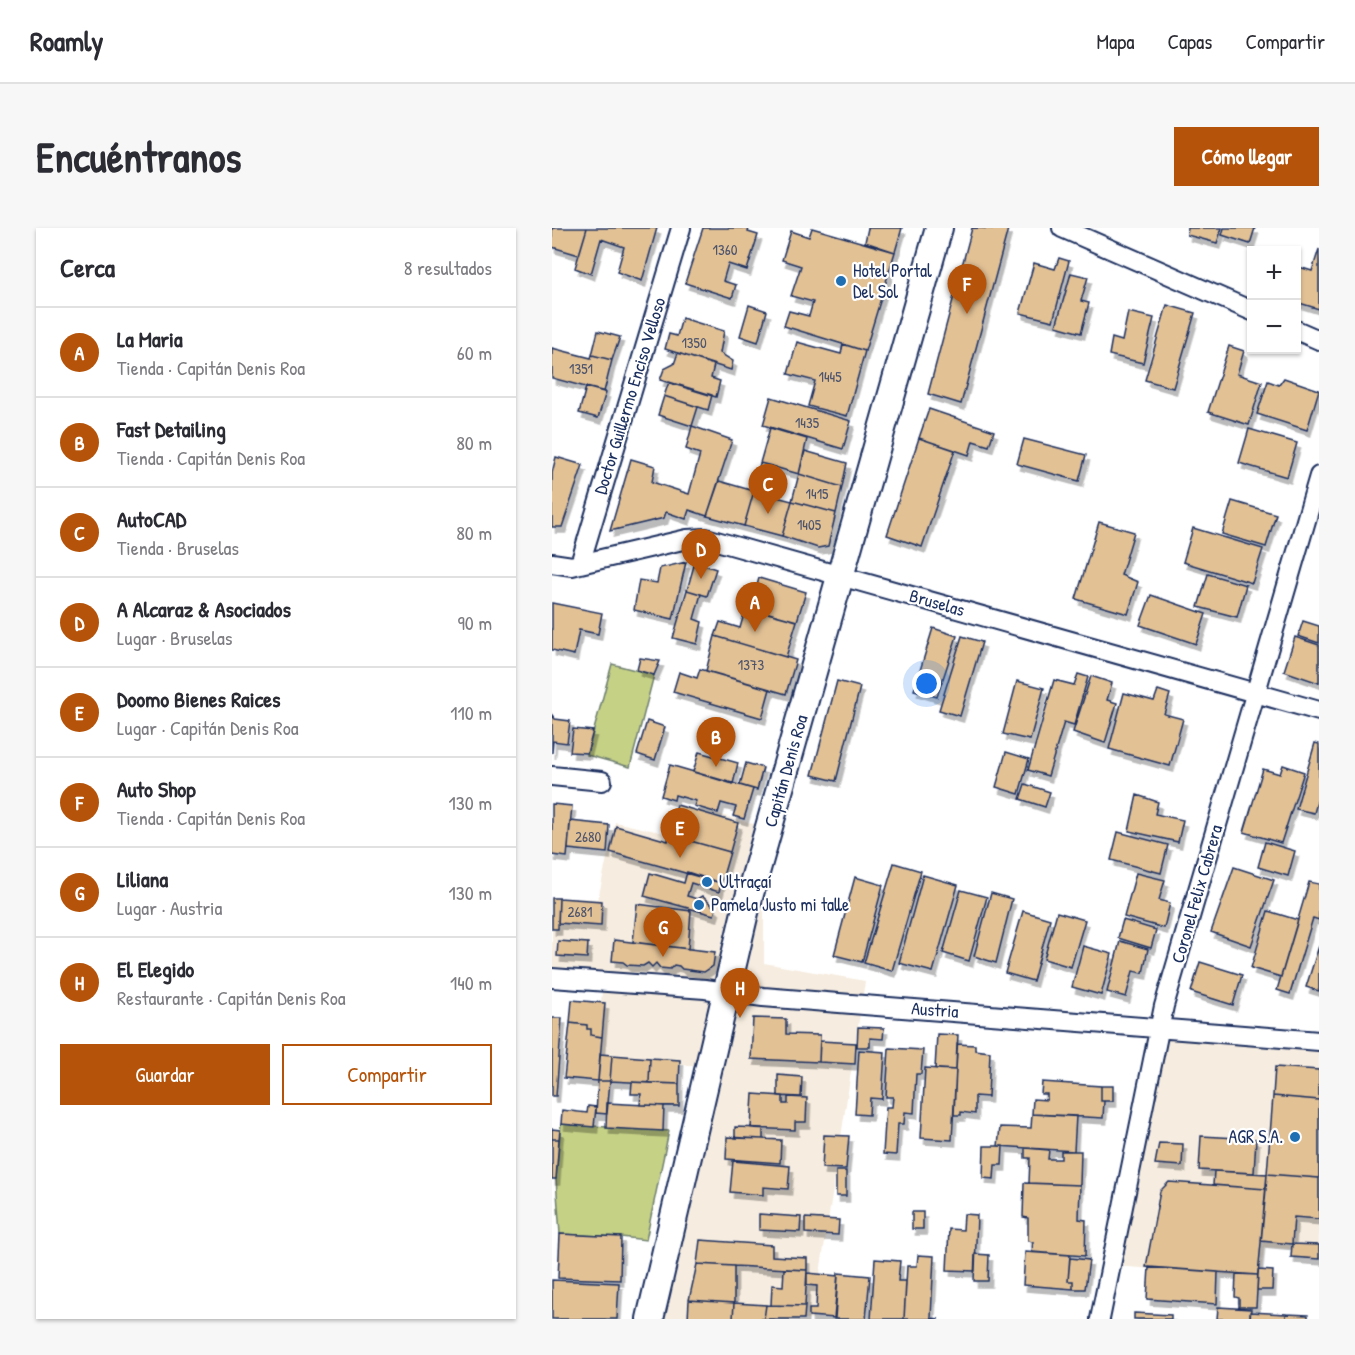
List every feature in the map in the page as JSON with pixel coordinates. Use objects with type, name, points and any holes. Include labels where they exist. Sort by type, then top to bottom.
[{"type":"main road","name":"Capitán Denis Roa","points":[[650,1319],[746,908],[939,228]]},
{"type":"street","name":"Doctor Guillermo Enciso Velloso","points":[[580,564],[681,228]]},
{"type":"street","points":[[1062,228],[1247,308]]},
{"type":"street","points":[[1301,332],[1319,340]]},
{"type":"street","name":"Coronel Felix Cabrera","points":[[1100,1319],[1164,1006],[1319,476]]},
{"type":"street","name":"Bruselas","points":[[552,563],[572,566],[687,539],[706,538],[1319,711]]},
{"type":"street","points":[[552,776],[602,781]]},
{"type":"street","name":"Austria","points":[[552,978],[1319,1041]]},
{"type":"shaded area","points":[[700,809],[764,827],[764,963],[865,981],[813,1319],[645,1319],[701,1066],[595,1057],[602,992],[552,987],[552,897],[598,899],[615,822],[664,833]]},
{"type":"shaded area","points":[[1164,1035],[1319,1048],[1319,1251],[1264,1247],[1260,1278],[1117,1266]]},
{"type":"green space","points":[[612,664],[654,675],[630,767],[587,755]]},
{"type":"green space","points":[[561,1124],[669,1131],[646,1240],[560,1234],[556,1179]]},
{"type":"building","points":[[552,228],[587,228],[579,255],[552,247]]},
{"type":"building","points":[[587,228],[657,228],[642,281],[617,272],[624,247],[601,239],[591,274],[575,268]]},
{"type":"building","points":[[703,228],[749,228],[748,232],[758,235],[747,270],[728,264],[723,281],[736,285],[732,298],[685,283]]},
{"type":"building","name":"Hotel Portal Del Sol","points":[[812,228],[895,252],[865,351],[784,326],[789,311],[809,316],[813,302],[791,296],[801,266],[782,260],[791,231],[809,237]]},
{"type":"building","points":[[868,228],[902,228],[895,252],[865,242]]},
{"type":"building","points":[[972,228],[1008,229],[961,404],[928,394]]},
{"type":"building","points":[[1188,228],[1222,228],[1217,243],[1187,235]]},
{"type":"building","points":[[1224,228],[1255,228],[1250,244],[1222,235]]},
{"type":"building","points":[[1319,249],[1319,309],[1301,304],[1301,268],[1312,271]]},
{"type":"building","points":[[1059,258],[1069,261],[1053,321],[1020,313],[1034,263],[1055,269]]},
{"type":"building","points":[[1071,273],[1088,277],[1081,301],[1089,303],[1081,333],[1056,326]]},
{"type":"building","points":[[749,305],[767,311],[758,342],[740,336]]},
{"type":"building","points":[[1167,305],[1195,313],[1173,388],[1145,380]]},
{"type":"building","points":[[1128,312],[1154,318],[1143,363],[1109,355],[1112,338],[1122,341]]},
{"type":"building","points":[[682,318],[724,331],[720,353],[733,361],[731,370],[665,349],[669,334],[677,336]]},
{"type":"building","points":[[598,331],[620,337],[612,360],[592,355]]},
{"type":"building","points":[[797,342],[841,354],[843,344],[865,351],[847,416],[808,406],[815,381],[788,374]]},
{"type":"building","points":[[1229,346],[1244,351],[1237,374],[1262,382],[1249,425],[1208,412]]},
{"type":"building","points":[[552,348],[591,358],[592,355],[612,360],[604,392],[552,378]]},
{"type":"building","points":[[678,353],[714,365],[711,378],[720,381],[716,397],[660,380],[664,369],[674,364]]},
{"type":"building","points":[[1284,378],[1319,390],[1307,430],[1257,414],[1268,381],[1279,385]]},
{"type":"building","points":[[669,382],[712,395],[708,410],[664,396]]},
{"type":"building","points":[[586,387],[606,392],[598,418],[579,413]]},
{"type":"building","points":[[664,396],[698,407],[692,426],[658,415]]},
{"type":"building","points":[[771,397],[851,421],[843,449],[763,425]]},
{"type":"building","points":[[929,409],[994,431],[989,446],[973,441],[969,455],[919,438]]},
{"type":"building","points":[[692,426],[732,440],[707,516],[689,510],[686,519],[666,512],[664,518],[610,531],[631,459],[655,466],[652,482],[689,494],[700,454],[686,449]]},
{"type":"building","points":[[770,428],[807,439],[799,474],[760,463]]},
{"type":"building","points":[[1249,429],[1297,443],[1287,477],[1239,463]]},
{"type":"building","points":[[919,438],[955,450],[922,547],[887,535]]},
{"type":"building","points":[[1024,439],[1086,455],[1079,481],[1017,464]]},
{"type":"building","points":[[805,451],[847,463],[842,487],[799,474]]},
{"type":"building","points":[[556,457],[583,465],[562,527],[552,527],[552,473]]},
{"type":"building","points":[[760,463],[776,467],[770,495],[754,491]]},
{"type":"building","points":[[799,474],[842,487],[836,513],[792,501]]},
{"type":"building","points":[[719,481],[754,491],[744,526],[707,516]]},
{"type":"building","points":[[754,491],[792,501],[782,536],[744,526]]},
{"type":"building","points":[[792,501],[836,513],[828,546],[818,548],[782,536]]},
{"type":"building","points":[[1232,501],[1276,514],[1266,547],[1222,534]]},
{"type":"building","points":[[1099,522],[1134,532],[1121,575],[1138,582],[1128,614],[1076,599]]},
{"type":"building","points":[[1193,528],[1263,549],[1252,583],[1183,562]]},
{"type":"building","points":[[686,562],[673,619],[634,610],[639,580],[657,583],[660,568]]},
{"type":"building","points":[[695,562],[716,569],[707,596],[687,590]]},
{"type":"building","points":[[1208,574],[1246,585],[1237,617],[1198,607]]},
{"type":"building","points":[[759,578],[806,592],[797,621],[751,608]]},
{"type":"building","points":[[687,590],[701,594],[694,619],[702,622],[697,644],[673,638]]},
{"type":"building","points":[[1151,595],[1206,614],[1196,644],[1140,625]]},
{"type":"building","points":[[552,603],[602,613],[598,634],[579,630],[574,655],[552,650]]},
{"type":"building","points":[[746,607],[797,621],[786,657],[715,636],[720,622],[740,628]]},
{"type":"building","points":[[1303,621],[1319,626],[1319,643],[1298,636]]},
{"type":"building","points":[[933,628],[957,636],[937,697],[914,690]]},
{"type":"building","points":[[715,636],[796,660],[786,694],[706,671]]},
{"type":"building","points":[[962,636],[982,642],[960,716],[939,710]]},
{"type":"building","points":[[1295,637],[1319,645],[1319,683],[1284,671]]},
{"type":"building","points":[[640,658],[660,661],[654,675],[637,670]]},
{"type":"building","points":[[700,669],[770,689],[762,718],[673,692],[679,672],[697,678]]},
{"type":"building","points":[[1078,674],[1088,677],[1074,725],[1064,722],[1048,776],[1028,770],[1054,680],[1074,685]]},
{"type":"building","points":[[1091,676],[1112,683],[1107,700],[1117,703],[1105,743],[1073,732]]},
{"type":"building","points":[[837,681],[860,687],[836,781],[812,775]]},
{"type":"building","points":[[1017,681],[1044,688],[1030,740],[1003,734]]},
{"type":"building","points":[[1158,690],[1170,694],[1164,714],[1183,719],[1170,766],[1109,749],[1124,693],[1154,701]]},
{"type":"building","points":[[552,715],[555,719],[570,721],[567,743],[553,741],[552,753]]},
{"type":"building","points":[[647,721],[665,727],[655,760],[637,754]]},
{"type":"building","points":[[573,729],[593,731],[587,753],[570,752]]},
{"type":"building","points":[[1315,743],[1319,744],[1319,795],[1314,813],[1296,809]]},
{"type":"building","points":[[699,752],[738,763],[733,784],[693,772]]},
{"type":"building","points":[[1006,752],[1029,759],[1019,794],[996,787]]},
{"type":"building","points":[[746,763],[763,768],[757,790],[740,785]]},
{"type":"building","points":[[670,765],[753,789],[744,819],[733,816],[736,807],[721,803],[718,813],[694,806],[696,801],[675,795],[674,800],[661,796]]},
{"type":"building","points":[[1283,765],[1304,772],[1281,843],[1244,832],[1263,769],[1280,774]]},
{"type":"building","points":[[1025,784],[1050,792],[1045,807],[1020,799]]},
{"type":"building","points":[[1137,795],[1158,802],[1155,814],[1183,820],[1178,842],[1129,831]]},
{"type":"building","points":[[552,804],[572,806],[567,857],[552,855]]},
{"type":"building","points":[[677,805],[738,823],[730,852],[669,835]]},
{"type":"building","points":[[570,821],[609,825],[607,853],[568,849]]},
{"type":"building","points":[[616,826],[668,841],[669,835],[730,852],[721,883],[610,852]]},
{"type":"building","points":[[1118,832],[1168,845],[1161,873],[1111,860]]},
{"type":"building","points":[[1265,842],[1295,851],[1288,876],[1258,867]]},
{"type":"building","points":[[894,863],[921,871],[892,971],[864,963]]},
{"type":"building","points":[[1234,867],[1274,880],[1251,946],[1211,932]]},
{"type":"building","points":[[687,872],[721,883],[719,892],[691,883],[687,896],[697,899],[702,896],[716,909],[714,915],[644,896],[650,873],[684,883]]},
{"type":"building","points":[[1136,873],[1165,880],[1159,900],[1170,903],[1164,928],[1124,917]]},
{"type":"building","points":[[923,875],[958,885],[933,972],[899,963]]},
{"type":"building","points":[[855,877],[883,885],[862,962],[834,955]]},
{"type":"building","points":[[1309,882],[1319,884],[1319,920],[1313,918],[1290,994],[1277,990]]},
{"type":"building","points":[[961,890],[987,897],[969,961],[943,953]]},
{"type":"building","points":[[991,893],[1012,899],[996,963],[974,956]]},
{"type":"building","points":[[552,898],[559,898],[558,929],[552,929]]},
{"type":"building","points":[[559,898],[602,901],[601,926],[558,923]]},
{"type":"building","points":[[637,904],[691,911],[688,949],[633,942]]},
{"type":"building","points":[[1023,911],[1050,919],[1033,981],[1005,973]]},
{"type":"building","points":[[1268,911],[1298,920],[1281,977],[1251,968]]},
{"type":"building","points":[[1057,912],[1085,920],[1071,967],[1044,959]]},
{"type":"building","points":[[1123,920],[1156,930],[1151,948],[1118,938]]},
{"type":"building","points":[[614,940],[715,952],[713,966],[704,972],[682,969],[674,965],[670,969],[660,968],[656,963],[652,967],[648,963],[643,966],[627,965],[623,962],[612,961]]},
{"type":"building","points":[[558,941],[588,943],[587,958],[557,956]]},
{"type":"building","points":[[1120,941],[1148,949],[1143,973],[1133,971],[1126,997],[1107,992]]},
{"type":"building","points":[[1083,946],[1112,954],[1101,995],[1072,987]]},
{"type":"building","points":[[1319,946],[1319,991],[1306,987]]},
{"type":"building","points":[[1200,962],[1242,975],[1233,1005],[1191,992]]},
{"type":"building","points":[[572,1000],[605,1003],[602,1037],[591,1035],[591,1029],[587,1029],[587,1025],[570,1023]]},
{"type":"building","points":[[552,1018],[562,1018],[556,1096],[552,1096]]},
{"type":"building","points":[[753,1018],[786,1019],[786,1034],[820,1035],[819,1062],[751,1059]]},
{"type":"building","points":[[570,1023],[587,1025],[587,1029],[591,1029],[591,1035],[602,1037],[598,1081],[564,1078]]},
{"type":"building","points":[[858,1027],[884,1028],[883,1039],[870,1038],[870,1047],[857,1047]]},
{"type":"building","points":[[937,1034],[958,1035],[956,1070],[935,1069]]},
{"type":"building","points":[[820,1041],[856,1043],[855,1064],[819,1062]]},
{"type":"building","points":[[957,1044],[975,1045],[975,1050],[990,1052],[988,1097],[975,1096],[975,1114],[961,1112],[961,1115],[954,1115]]},
{"type":"building","points":[[889,1048],[923,1050],[921,1074],[916,1074],[914,1113],[905,1112],[904,1124],[898,1124],[896,1155],[883,1154],[886,1107],[892,1107],[893,1097],[886,1097]]},
{"type":"building","points":[[859,1050],[885,1052],[882,1099],[870,1098],[869,1115],[855,1114]]},
{"type":"building","points":[[600,1054],[612,1055],[610,1081],[598,1081]]},
{"type":"building","points":[[612,1055],[650,1058],[649,1083],[610,1081]]},
{"type":"building","points":[[650,1058],[680,1060],[679,1084],[649,1083]]},
{"type":"building","name":"AGR S.A.","points":[[1275,1067],[1319,1070],[1319,1100],[1273,1096]]},
{"type":"building","points":[[925,1068],[956,1070],[952,1140],[921,1138]]},
{"type":"building","points":[[778,1075],[802,1077],[801,1097],[778,1096]]},
{"type":"building","points":[[598,1081],[610,1081],[607,1114],[596,1113]]},
{"type":"building","points":[[632,1082],[679,1084],[679,1106],[640,1105],[641,1094],[631,1094]]},
{"type":"building","points":[[1042,1082],[1101,1086],[1101,1101],[1104,1101],[1103,1118],[1032,1114],[1033,1099],[1047,1100],[1047,1094],[1041,1094]]},
{"type":"building","points":[[1101,1086],[1113,1086],[1113,1101],[1101,1101]]},
{"type":"building","points":[[753,1094],[783,1096],[783,1104],[788,1104],[788,1097],[807,1098],[806,1122],[795,1122],[795,1130],[751,1128]]},
{"type":"building","name":"AGR S.A.","points":[[1273,1096],[1319,1100],[1319,1178],[1267,1174]]},
{"type":"building","points":[[607,1103],[664,1106],[663,1131],[606,1128]]},
{"type":"building","points":[[588,1106],[596,1107],[594,1127],[561,1124],[562,1110],[587,1113]]},
{"type":"building","points":[[1032,1114],[1076,1116],[1074,1151],[998,1146],[1000,1127],[1031,1128]]},
{"type":"building","points":[[735,1127],[763,1128],[763,1139],[735,1138]]},
{"type":"building","points":[[552,1129],[560,1130],[559,1139],[552,1139]]},
{"type":"building","points":[[824,1135],[849,1136],[846,1169],[822,1168]]},
{"type":"building","points":[[1201,1136],[1256,1139],[1254,1173],[1199,1170]]},
{"type":"building","points":[[727,1137],[781,1140],[780,1163],[726,1159]]},
{"type":"building","points":[[552,1139],[559,1139],[556,1179],[552,1179]]},
{"type":"building","points":[[1159,1143],[1183,1144],[1182,1166],[1155,1164]]},
{"type":"building","points":[[984,1146],[1003,1146],[1002,1165],[995,1165],[994,1179],[983,1178]]},
{"type":"building","points":[[1025,1148],[1049,1150],[1048,1159],[1061,1159],[1061,1151],[1081,1151],[1080,1185],[1029,1183],[1030,1158],[1025,1158]]},
{"type":"building","points":[[733,1161],[790,1166],[788,1189],[763,1187],[763,1195],[730,1192]]},
{"type":"building","points":[[836,1171],[846,1171],[846,1196],[836,1196]]},
{"type":"building","points":[[1214,1171],[1267,1174],[1266,1189],[1213,1185]]},
{"type":"building","name":"AGR S.A.","points":[[1267,1174],[1319,1178],[1319,1219],[1294,1217],[1292,1244],[1261,1241]]},
{"type":"building","points":[[1169,1182],[1266,1189],[1258,1275],[1146,1267],[1160,1191]]},
{"type":"building","points":[[1024,1183],[1080,1185],[1079,1219],[1086,1220],[1085,1256],[1032,1252],[1033,1242],[1028,1241],[1028,1218],[1023,1217]]},
{"type":"building","points":[[912,1212],[923,1212],[923,1229],[912,1229]]},
{"type":"building","points":[[759,1214],[801,1217],[800,1232],[759,1230]]},
{"type":"building","points":[[964,1214],[977,1215],[975,1271],[947,1270],[949,1229],[963,1230]]},
{"type":"building","points":[[805,1218],[839,1220],[838,1235],[805,1233]]},
{"type":"building","points":[[560,1234],[621,1237],[620,1280],[558,1278]]},
{"type":"building","points":[[700,1240],[772,1245],[772,1256],[807,1258],[807,1270],[697,1264]]},
{"type":"building","points":[[1292,1244],[1319,1245],[1319,1259],[1291,1257]]},
{"type":"building","points":[[1025,1252],[1070,1255],[1068,1281],[1073,1281],[1073,1289],[1023,1285]]},
{"type":"building","points":[[975,1254],[989,1255],[988,1281],[974,1281]]},
{"type":"building","points":[[918,1255],[934,1256],[931,1318],[939,1319],[904,1319],[907,1266],[917,1266]]},
{"type":"building","points":[[1070,1258],[1089,1260],[1085,1289],[1073,1289],[1073,1281],[1068,1281]]},
{"type":"building","points":[[875,1259],[900,1261],[898,1281],[906,1281],[904,1319],[871,1319]]},
{"type":"building","points":[[697,1264],[734,1266],[734,1303],[689,1300]]},
{"type":"building","points":[[1149,1267],[1218,1272],[1217,1304],[1147,1299]]},
{"type":"building","points":[[784,1269],[807,1270],[805,1306],[771,1305],[772,1285],[783,1286]]},
{"type":"building","points":[[1258,1270],[1273,1271],[1272,1290],[1257,1290]]},
{"type":"building","points":[[807,1273],[838,1276],[835,1318],[809,1316],[809,1309],[816,1309],[817,1286],[807,1285]]},
{"type":"building","points":[[838,1273],[870,1276],[866,1319],[834,1319]]},
{"type":"building","points":[[1236,1274],[1258,1275],[1256,1307],[1239,1307],[1239,1298],[1235,1297]]},
{"type":"building","points":[[552,1280],[619,1283],[617,1319],[552,1319]]},
{"type":"building","points":[[689,1300],[734,1303],[733,1319],[688,1319]]},
{"type":"building","points":[[734,1303],[766,1305],[764,1319],[733,1319]]},
{"type":"building","points":[[766,1305],[805,1306],[804,1319],[764,1319]]},
{"type":"building","points":[[1218,1307],[1251,1309],[1250,1319],[1217,1319]]},
{"type":"building","points":[[1250,1312],[1286,1314],[1286,1319],[1250,1319]]},
{"type":"building","points":[[1134,1313],[1171,1315],[1171,1319],[1134,1319]]},
{"type":"building","points":[[1286,1314],[1308,1315],[1308,1319],[1286,1319]]},
{"type":"place","name":"Hotel Portal Del Sol","points":[[841,281]]},
{"type":"place","name":"Auto Shop","points":[[967,314]]},
{"type":"place","name":"AutoCAD","points":[[768,514]]},
{"type":"place","name":"A Alcaraz & Asociados","points":[[701,579]]},
{"type":"place","name":"La Maria","points":[[755,632]]},
{"type":"place","name":"Fast Detailing","points":[[716,767]]},
{"type":"place","name":"Doomo Bienes Raices","points":[[680,858]]},
{"type":"place","name":"Ultraçaí","points":[[707,882]]},
{"type":"place","name":"Pamela Justo mi talle","points":[[699,905]]},
{"type":"place","name":"Liliana","points":[[663,957]]},
{"type":"place","name":"El Elegido","points":[[740,1018]]},
{"type":"place","name":"AGR S.A.","points":[[1295,1137]]}]
